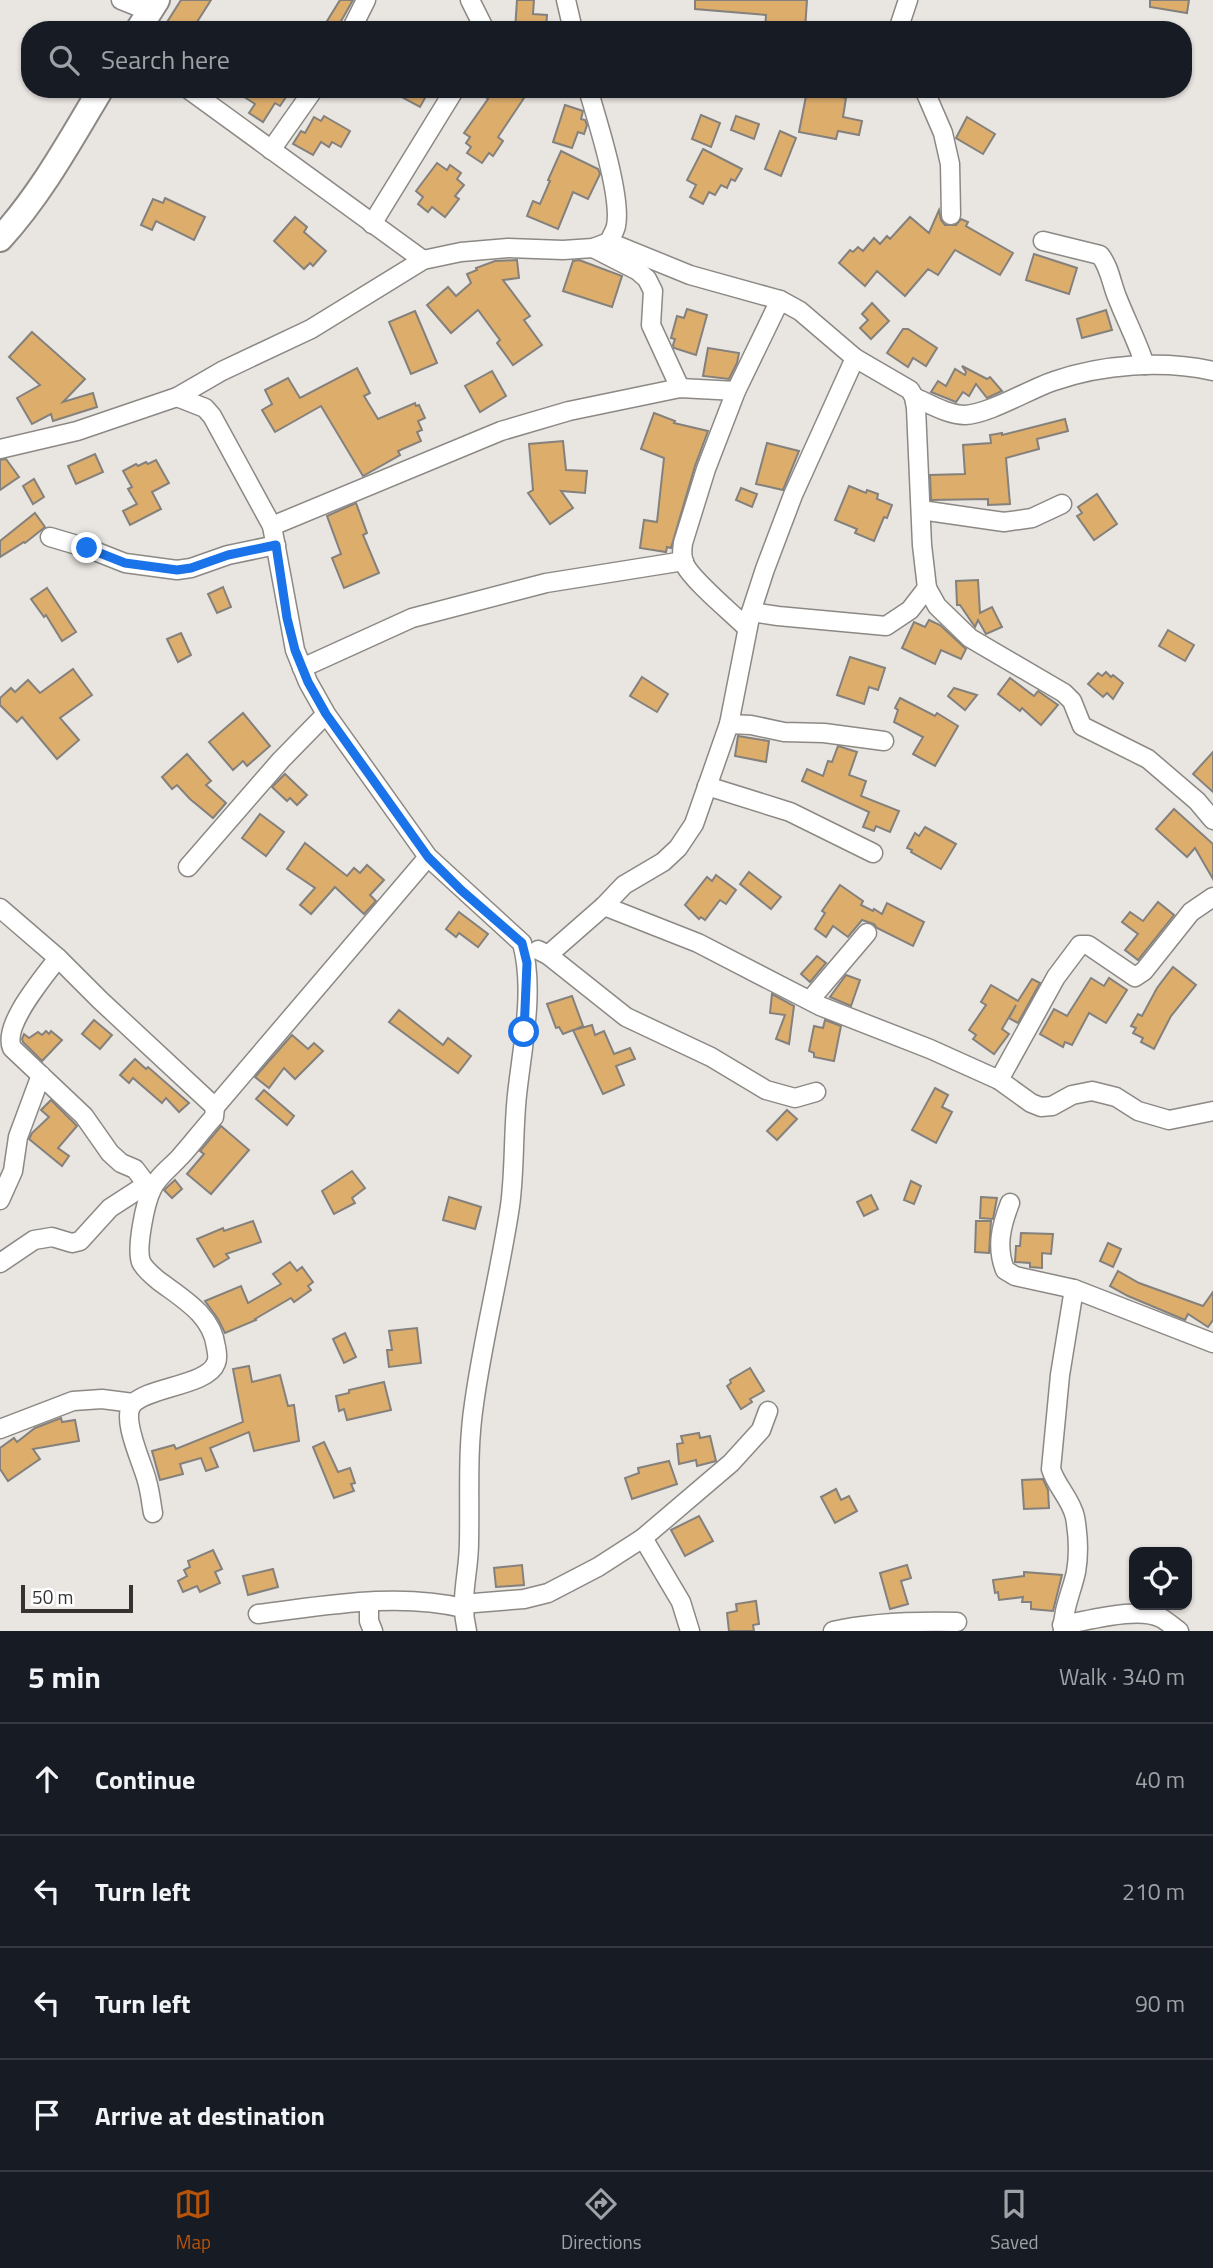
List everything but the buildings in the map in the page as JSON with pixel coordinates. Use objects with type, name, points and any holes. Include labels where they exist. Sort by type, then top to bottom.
[{"type":"street","points":[[121,0],[149,14]]},
{"type":"street","points":[[356,21],[366,0]]},
{"type":"street","points":[[470,0],[480,21]]},
{"type":"street","points":[[566,0],[571,21]]},
{"type":"street","points":[[901,21],[908,0]]},
{"type":"street","points":[[0,239],[19,218],[50,174],[96,98]]},
{"type":"street","points":[[200,98],[423,260]]},
{"type":"street","points":[[271,150],[308,98]]},
{"type":"street","points":[[372,224],[449,98]]},
{"type":"street","points":[[591,98],[617,204],[616,227],[601,245]]},
{"type":"street","points":[[928,98],[943,133],[950,164],[951,215]]},
{"type":"street","points":[[1043,241],[1100,255],[1111,275],[1115,292],[1145,365]]},
{"type":"street","points":[[601,245],[647,279],[653,291],[651,325],[680,388]]},
{"type":"street","points":[[0,449],[77,431],[177,397],[222,371],[311,329],[423,260],[461,252],[508,248],[563,250],[601,245],[690,275],[780,300],[800,311],[855,358],[910,390],[914,397],[927,588],[937,606],[970,638],[1064,693],[1072,701],[1082,726],[1148,759],[1197,801],[1213,820]]},
{"type":"street","points":[[780,300],[736,391],[706,470],[683,543],[684,561],[697,579],[749,620],[778,617],[886,626],[910,610],[927,588]]},
{"type":"street","points":[[548,955],[624,885],[663,862],[678,848],[694,824],[729,724],[749,620],[793,495],[855,358]]},
{"type":"street","points":[[914,397],[954,414],[971,414],[1055,381],[1093,371],[1145,365],[1213,371]]},
{"type":"street","points":[[272,526],[500,432],[569,411],[680,388],[736,391]]},
{"type":"street","points":[[177,397],[205,408],[212,416],[272,526],[287,618],[302,668],[326,714],[428,857],[522,943],[548,955],[626,1017],[711,1057],[766,1090],[795,1098],[816,1092]]},
{"type":"street","points":[[921,510],[1004,522],[1032,518],[1062,503]]},
{"type":"street","points":[[50,537],[125,563],[177,570],[276,545]]},
{"type":"street","points":[[302,668],[412,618],[546,583],[684,561]]},
{"type":"street","points":[[188,867],[281,760],[326,714]]},
{"type":"street","points":[[729,724],[884,741]]},
{"type":"street","points":[[707,786],[790,812],[873,853]]},
{"type":"street","points":[[0,1263],[34,1240],[52,1237],[72,1243],[80,1241],[110,1208],[149,1187],[214,1116],[215,1107],[428,857]]},
{"type":"street","points":[[999,1080],[1056,976],[1080,945],[1088,945],[1135,977],[1144,971],[1191,912],[1213,897]]},
{"type":"street","points":[[604,906],[698,943],[810,1000],[999,1080],[1041,1107],[1052,1106],[1072,1094],[1092,1091],[1116,1097],[1138,1111],[1169,1120],[1213,1111]]},
{"type":"street","points":[[0,908],[58,958],[215,1107]]},
{"type":"street","points":[[810,1000],[867,933]]},
{"type":"street","points":[[467,1631],[462,1606],[469,1550],[469,1471],[474,1406],[515,1166],[514,1118],[524,1032],[527,963],[522,943]]},
{"type":"street","points":[[58,958],[14,1023],[9,1035],[12,1048],[84,1115],[115,1159],[135,1169],[149,1187],[139,1252],[142,1264],[151,1275],[193,1305],[205,1319],[215,1339],[217,1355],[212,1369],[142,1398],[133,1404],[129,1413],[153,1513]]},
{"type":"street","points":[[0,1200],[13,1171],[9,1138],[41,1075]]},
{"type":"street","points":[[1010,1203],[1003,1222],[999,1255],[1004,1270],[1015,1276],[1074,1289],[1213,1343]]},
{"type":"street","points":[[1074,1289],[1060,1376],[1051,1468],[1054,1481],[1070,1504],[1074,1516],[1077,1548],[1076,1572],[1063,1628],[1128,1614],[1147,1614],[1160,1617],[1179,1631]]},
{"type":"street","points":[[0,1429],[74,1401],[102,1399],[133,1404]]},
{"type":"street","points":[[258,1614],[424,1600],[462,1606],[524,1599],[548,1593],[598,1567],[643,1538],[674,1513],[751,1444],[761,1430],[768,1411]]},
{"type":"street","points":[[643,1538],[681,1602],[690,1631]]},
{"type":"street","points":[[369,1603],[369,1621],[373,1631]]},
{"type":"street","points":[[833,1631],[925,1621],[957,1622]]},
{"type":"route","points":[[87,548],[125,563],[177,570],[191,568],[210,559],[276,545],[287,618],[295,650],[308,682],[326,714],[428,857],[503,929],[522,943],[527,963],[524,1032]]}]
